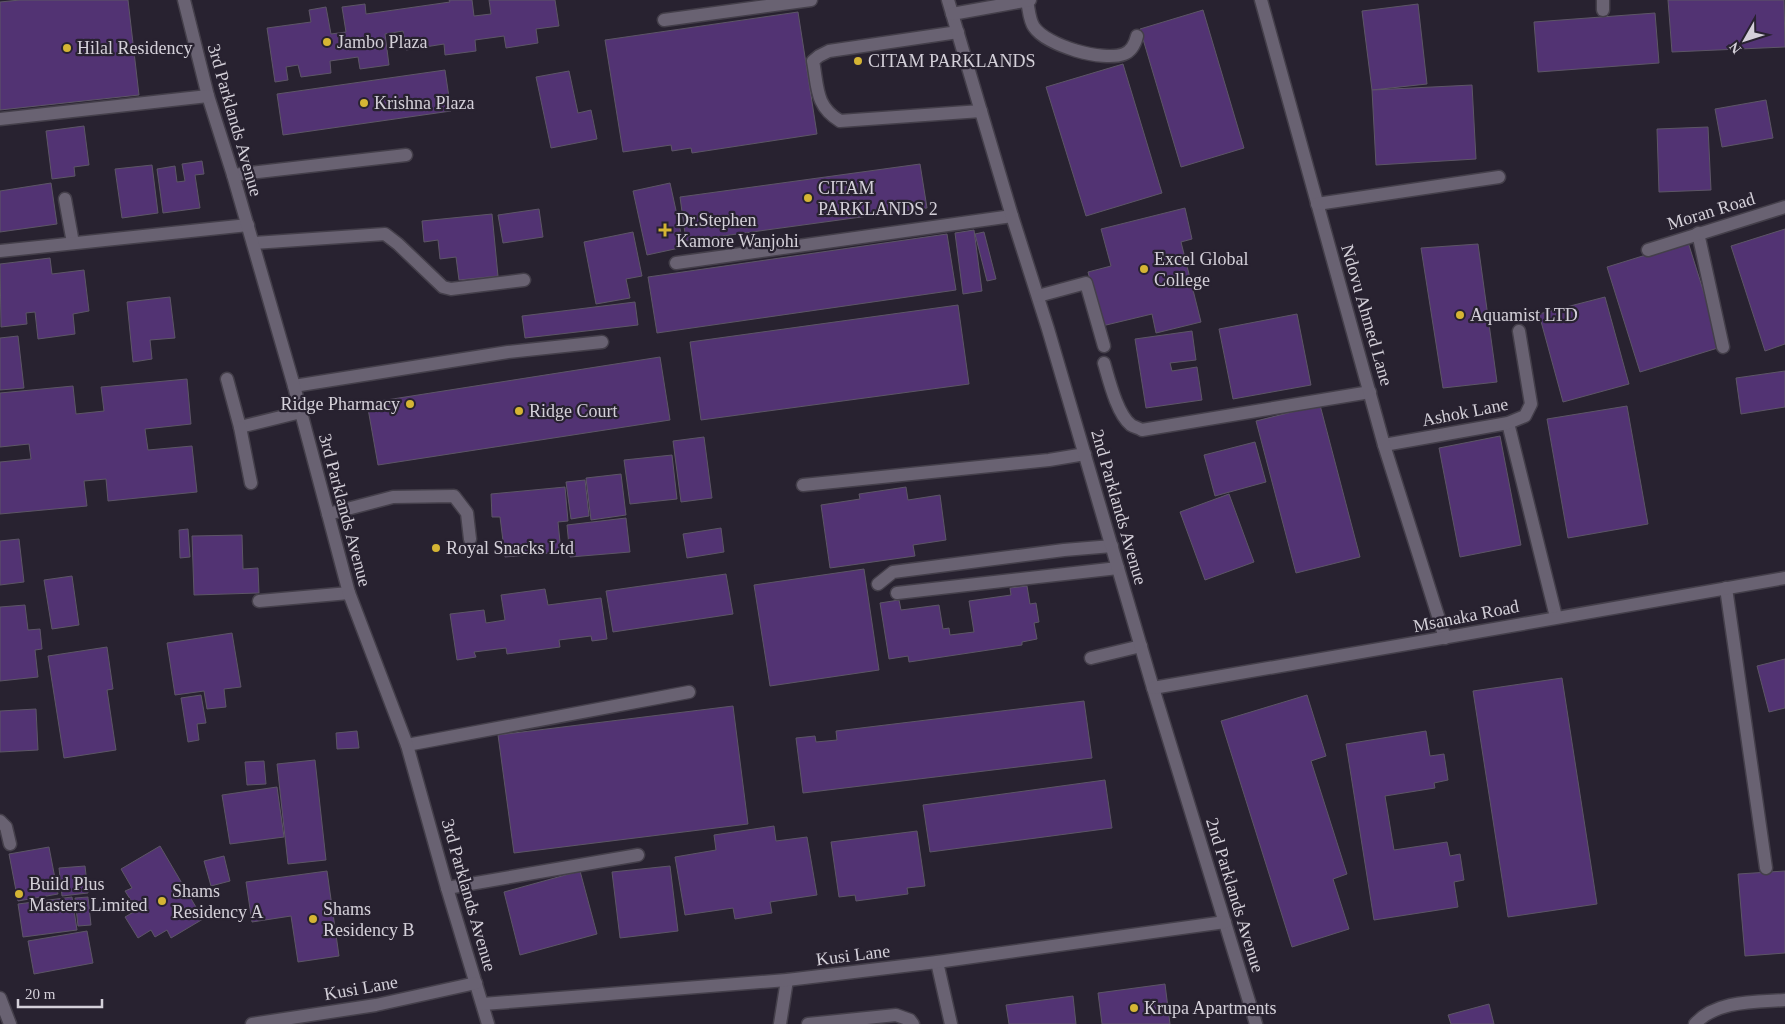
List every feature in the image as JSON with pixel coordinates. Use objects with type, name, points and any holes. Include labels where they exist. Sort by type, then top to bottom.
[{"type":"street","name":"3rd Parklands Avenue","points":[[184,0],[208,96],[233,174],[294,386],[349,593],[407,746],[488,1024]]},
{"type":"street","points":[[664,20],[811,0]]},
{"type":"street","name":"2nd Parklands Avenue","points":[[948,0],[1012,216],[1038,296],[1153,688],[1256,1024]]},
{"type":"street","points":[[952,14],[1029,0],[1031,22],[1037,31],[1064,47],[1108,58],[1125,54],[1133,47],[1137,36]]},
{"type":"street","name":"Ndovu Ahmed Lane","points":[[1261,0],[1384,445],[1445,638]]},
{"type":"street","points":[[958,32],[829,51],[819,56],[814,60],[821,104],[830,115],[840,121],[981,111]]},
{"type":"street","points":[[0,119],[208,96]]},
{"type":"street","points":[[233,174],[406,155]]},
{"type":"street","points":[[1317,204],[1499,177]]},
{"type":"street","points":[[65,199],[73,243]]},
{"type":"street","name":"Moran Road","points":[[1648,250],[1785,207]]},
{"type":"street","points":[[676,263],[1012,216]]},
{"type":"street","points":[[0,251],[248,225]]},
{"type":"street","points":[[1698,233],[1723,347]]},
{"type":"street","points":[[253,243],[385,234],[443,287],[451,289],[524,280]]},
{"type":"street","points":[[1038,296],[1086,283],[1104,346]]},
{"type":"street","name":"Ashok Lane","points":[[1384,445],[1508,424],[1525,416],[1530,404],[1519,330]]},
{"type":"street","points":[[294,386],[508,352],[602,342]]},
{"type":"street","points":[[1104,363],[1112,390],[1123,415],[1131,425],[1142,430],[1370,392]]},
{"type":"street","points":[[227,379],[240,426],[251,483]]},
{"type":"street","points":[[240,426],[301,412]]},
{"type":"street","points":[[1508,424],[1556,617]]},
{"type":"street","points":[[803,485],[1049,460],[1085,454]]},
{"type":"street","points":[[328,514],[394,498],[454,496],[467,513],[470,539]]},
{"type":"street","points":[[878,584],[893,572],[1064,550],[1112,546]]},
{"type":"street","points":[[897,593],[1118,568]]},
{"type":"street","name":"Msanaka Road","points":[[1153,688],[1785,578]]},
{"type":"street","points":[[1726,588],[1766,868]]},
{"type":"street","points":[[259,601],[349,593]]},
{"type":"street","points":[[1091,658],[1141,646]]},
{"type":"street","points":[[407,746],[688,692]]},
{"type":"street","points":[[0,821],[6,826],[10,844]]},
{"type":"street","points":[[447,888],[638,855]]},
{"type":"street","name":"Kusi Lane","points":[[483,1004],[787,980],[937,962],[1225,922]]},
{"type":"street","points":[[937,962],[951,1024]]},
{"type":"street","points":[[780,1024],[787,980]]},
{"type":"street","name":"Kusi Lane","points":[[252,1024],[294,1021],[476,983]]},
{"type":"street","points":[[0,998],[10,1024]]},
{"type":"street","points":[[1695,1024],[1711,1011],[1734,1005],[1785,1000]]},
{"type":"street","points":[[808,1024],[896,1015],[910,1020],[913,1024]]},
{"type":"building","name":"Hilal Residency","points":[[20,0],[128,0],[139,95],[0,110],[0,2]]},
{"type":"building","name":"Jambo Plaza","points":[[449,0],[472,0],[474,16],[491,14],[489,0],[555,0],[559,26],[536,29],[538,43],[506,48],[504,36],[475,40],[476,51],[445,55],[444,44],[406,50],[403,31],[385,34],[389,65],[360,69],[358,57],[330,61],[331,73],[301,77],[298,65],[286,67],[288,80],[275,82],[267,28],[311,22],[309,10],[326,7],[331,34],[346,32],[342,7],[365,4],[366,14],[450,2]]},
{"type":"building","points":[[1668,0],[1784,0],[1785,47],[1672,52]]},
{"type":"building","points":[[1418,4],[1427,84],[1372,90],[1362,11]]},
{"type":"building","points":[[1203,10],[1244,148],[1181,167],[1140,29]]},
{"type":"building","points":[[798,12],[817,134],[692,153],[691,148],[672,151],[671,145],[623,152],[605,40]]},
{"type":"building","points":[[1655,13],[1659,63],[1538,72],[1534,22]]},
{"type":"building","points":[[1123,64],[1162,193],[1086,216],[1046,87]]},
{"type":"building","name":"Krishna Plaza","points":[[445,70],[451,111],[283,135],[277,94]]},
{"type":"building","points":[[569,71],[578,113],[591,110],[597,139],[551,148],[536,77]]},
{"type":"building","points":[[1472,85],[1476,159],[1376,165],[1372,90]]},
{"type":"building","points":[[1766,100],[1773,138],[1722,147],[1715,109]]},
{"type":"building","points":[[84,126],[89,165],[74,167],[75,176],[52,179],[46,131]]},
{"type":"building","points":[[1708,127],[1711,190],[1659,192],[1657,129]]},
{"type":"building","points":[[202,161],[204,174],[195,175],[200,208],[163,213],[157,169],[175,166],[177,182],[185,181],[182,164]]},
{"type":"building","points":[[920,164],[927,208],[686,241],[680,197]]},
{"type":"building","points":[[152,165],[158,213],[122,218],[115,169]]},
{"type":"building","points":[[51,183],[57,224],[0,232],[0,191]]},
{"type":"building","points":[[670,183],[684,247],[647,255],[633,191]]},
{"type":"building","name":"Excel Global College","points":[[1185,208],[1192,239],[1181,242],[1201,322],[1156,333],[1152,314],[1102,326],[1088,272],[1111,266],[1101,229]]},
{"type":"building","points":[[539,209],[543,237],[503,243],[498,215]]},
{"type":"building","points":[[492,214],[498,276],[459,280],[456,257],[440,259],[438,240],[424,242],[422,221]]},
{"type":"building","points":[[1785,229],[1785,344],[1765,351],[1731,246]]},
{"type":"building","points":[[974,230],[982,291],[963,294],[955,233]]},
{"type":"building","points":[[633,232],[642,276],[626,279],[630,298],[596,304],[584,242]]},
{"type":"building","points":[[984,232],[996,279],[987,281],[975,234]]},
{"type":"building","points":[[947,234],[956,290],[657,333],[648,277]]},
{"type":"building","points":[[1688,242],[1721,347],[1640,372],[1607,267]]},
{"type":"building","name":"Aquamist LTD","points":[[1478,244],[1497,382],[1443,388],[1421,248]]},
{"type":"building","points":[[50,258],[52,274],[84,270],[89,311],[73,314],[75,334],[38,339],[35,312],[26,313],[27,324],[1,327],[0,264]]},
{"type":"building","points":[[170,297],[175,338],[150,340],[152,359],[133,362],[127,302]]},
{"type":"building","points":[[1605,297],[1629,384],[1563,402],[1539,314]]},
{"type":"building","points":[[635,302],[638,325],[525,338],[522,316]]},
{"type":"building","points":[[958,305],[969,384],[701,420],[690,342]]},
{"type":"building","points":[[1297,314],[1311,385],[1233,399],[1219,329]]},
{"type":"building","points":[[1192,331],[1196,360],[1170,363],[1172,371],[1197,367],[1202,400],[1146,408],[1135,339]]},
{"type":"building","points":[[18,336],[24,388],[0,390],[0,338]]},
{"type":"building","name":"Ridge Court","points":[[660,357],[670,420],[378,465],[367,403]]},
{"type":"building","points":[[1785,371],[1785,407],[1741,414],[1736,378]]},
{"type":"building","points":[[187,379],[191,424],[145,429],[148,450],[192,446],[197,492],[108,501],[106,479],[84,481],[87,506],[0,514],[0,462],[31,459],[29,444],[0,447],[0,393],[73,386],[76,414],[104,411],[101,387]]},
{"type":"building","points":[[1320,405],[1360,557],[1296,573],[1256,421]]},
{"type":"building","points":[[1627,406],[1648,524],[1568,538],[1547,419]]},
{"type":"building","points":[[1500,436],[1521,545],[1460,557],[1439,448]]},
{"type":"building","points":[[704,437],[712,498],[681,502],[673,441]]},
{"type":"building","points":[[1255,442],[1266,482],[1215,496],[1204,455]]},
{"type":"building","points":[[672,455],[677,499],[630,504],[624,460]]},
{"type":"building","points":[[621,474],[626,515],[591,520],[586,478]]},
{"type":"building","points":[[585,480],[589,516],[571,519],[566,482]]},
{"type":"building","points":[[565,487],[568,521],[558,522],[561,552],[505,557],[500,517],[492,517],[491,494]]},
{"type":"building","points":[[906,487],[908,500],[940,495],[946,540],[913,545],[915,556],[830,568],[821,505],[860,499],[859,494]]},
{"type":"building","points":[[1229,494],[1254,562],[1205,580],[1180,512]]},
{"type":"building","points":[[626,518],[630,552],[570,557],[567,525]]},
{"type":"building","points":[[721,528],[724,552],[687,558],[683,534]]},
{"type":"building","points":[[188,529],[190,557],[180,558],[179,530]]},
{"type":"building","points":[[242,535],[243,569],[258,568],[259,593],[194,595],[192,536]]},
{"type":"building","points":[[19,539],[24,582],[0,585],[0,541]]},
{"type":"building","points":[[864,569],[879,670],[770,686],[754,585]]},
{"type":"building","points":[[726,574],[733,614],[613,632],[606,591]]},
{"type":"building","points":[[72,576],[79,625],[52,629],[44,580]]},
{"type":"building","points":[[1027,586],[1030,604],[1036,603],[1039,622],[1034,623],[1037,639],[1022,642],[1022,645],[909,662],[908,656],[889,659],[880,603],[899,600],[901,610],[939,605],[943,629],[949,628],[950,635],[974,632],[969,601],[1011,595],[1010,588]]},
{"type":"building","points":[[545,589],[548,605],[601,598],[607,639],[592,641],[591,636],[559,640],[560,647],[507,654],[506,648],[474,652],[476,657],[457,660],[450,614],[484,610],[486,623],[505,620],[501,595]]},
{"type":"building","points":[[25,605],[28,630],[40,629],[42,649],[35,650],[38,677],[0,681],[0,607]]},
{"type":"building","points":[[232,633],[241,687],[224,689],[226,707],[207,709],[204,691],[175,695],[167,643]]},
{"type":"building","points":[[107,647],[113,689],[107,690],[116,750],[64,758],[48,656]]},
{"type":"building","points":[[1785,659],[1785,708],[1769,712],[1757,666]]},
{"type":"building","points":[[1562,678],[1597,904],[1508,917],[1473,691]]},
{"type":"building","points":[[201,695],[206,723],[197,724],[199,740],[188,742],[181,698]]},
{"type":"building","points":[[1307,695],[1326,756],[1311,761],[1347,874],[1333,879],[1349,929],[1292,947],[1221,721]]},
{"type":"building","points":[[1084,701],[1092,758],[803,793],[796,738],[815,736],[816,742],[837,740],[836,731]]},
{"type":"building","points":[[733,706],[748,824],[514,853],[498,735]]},
{"type":"building","points":[[36,709],[38,750],[0,752],[0,711]]},
{"type":"building","points":[[357,731],[359,748],[337,749],[336,733]]},
{"type":"building","points":[[1426,731],[1430,756],[1444,754],[1448,780],[1434,783],[1435,788],[1385,796],[1394,850],[1447,842],[1450,856],[1460,854],[1464,880],[1454,882],[1458,907],[1374,920],[1346,744]]},
{"type":"building","points":[[315,760],[326,860],[288,864],[277,764]]},
{"type":"building","points":[[264,761],[266,784],[247,785],[245,762]]},
{"type":"building","points":[[1105,780],[1112,828],[930,852],[923,805]]},
{"type":"building","points":[[277,787],[284,837],[230,844],[222,795]]},
{"type":"building","points":[[774,826],[776,841],[807,837],[817,895],[770,902],[772,913],[735,919],[733,908],[685,915],[675,857],[716,850],[714,835]]},
{"type":"building","points":[[917,831],[925,886],[907,888],[908,894],[856,901],[855,895],[839,897],[831,842]]},
{"type":"building","name":"Shams Residency A","points":[[160,846],[203,919],[171,938],[167,930],[155,937],[151,930],[138,938],[125,917],[137,910],[125,891],[132,888],[121,869]]},
{"type":"building","points":[[49,847],[58,894],[18,901],[9,854]]},
{"type":"building","points":[[224,856],[230,881],[211,886],[204,861]]},
{"type":"building","points":[[85,866],[88,893],[62,896],[59,868]]},
{"type":"building","points":[[670,866],[678,931],[620,938],[612,872]]},
{"type":"building","name":"Shams Residency B","points":[[327,871],[339,956],[298,962],[291,916],[252,922],[246,882]]},
{"type":"building","points":[[580,871],[597,934],[520,955],[504,892]]},
{"type":"building","points":[[1785,871],[1785,953],[1745,956],[1738,874]]},
{"type":"building","points":[[72,897],[77,930],[23,937],[18,904]]},
{"type":"building","points":[[88,897],[91,925],[78,926],[75,898]]},
{"type":"building","points":[[87,931],[93,963],[34,974],[28,941]]},
{"type":"building","name":"Krupa Apartments","points":[[1165,984],[1170,1024],[1102,1024],[1098,993]]},
{"type":"building","points":[[1073,996],[1076,1024],[1009,1024],[1006,1005]]},
{"type":"building","points":[[1489,1004],[1494,1024],[1451,1024],[1448,1015]]},
{"type":"place","name":"Jambo Plaza","points":[[327,42]]},
{"type":"place","name":"Hilal Residency","points":[[67,48]]},
{"type":"place","name":"CITAM PARKLANDS","points":[[858,61]]},
{"type":"place","name":"Krishna Plaza","points":[[364,103]]},
{"type":"place","name":"CITAM PARKLANDS 2","points":[[808,198]]},
{"type":"place","name":"Dr.Stephen Kamore Wanjohi","points":[[665,230]]},
{"type":"place","name":"Excel Global College","points":[[1144,269]]},
{"type":"place","name":"Aquamist LTD","points":[[1460,315]]},
{"type":"place","name":"Ridge Pharmacy","points":[[410,404]]},
{"type":"place","name":"Ridge Court","points":[[519,411]]},
{"type":"place","name":"Royal Snacks Ltd","points":[[436,548]]},
{"type":"place","name":"Build Plus Masters Limited","points":[[19,894]]},
{"type":"place","name":"Shams Residency A","points":[[162,901]]},
{"type":"place","name":"Shams Residency B","points":[[313,919]]},
{"type":"place","name":"Krupa Apartments","points":[[1134,1008]]}]
